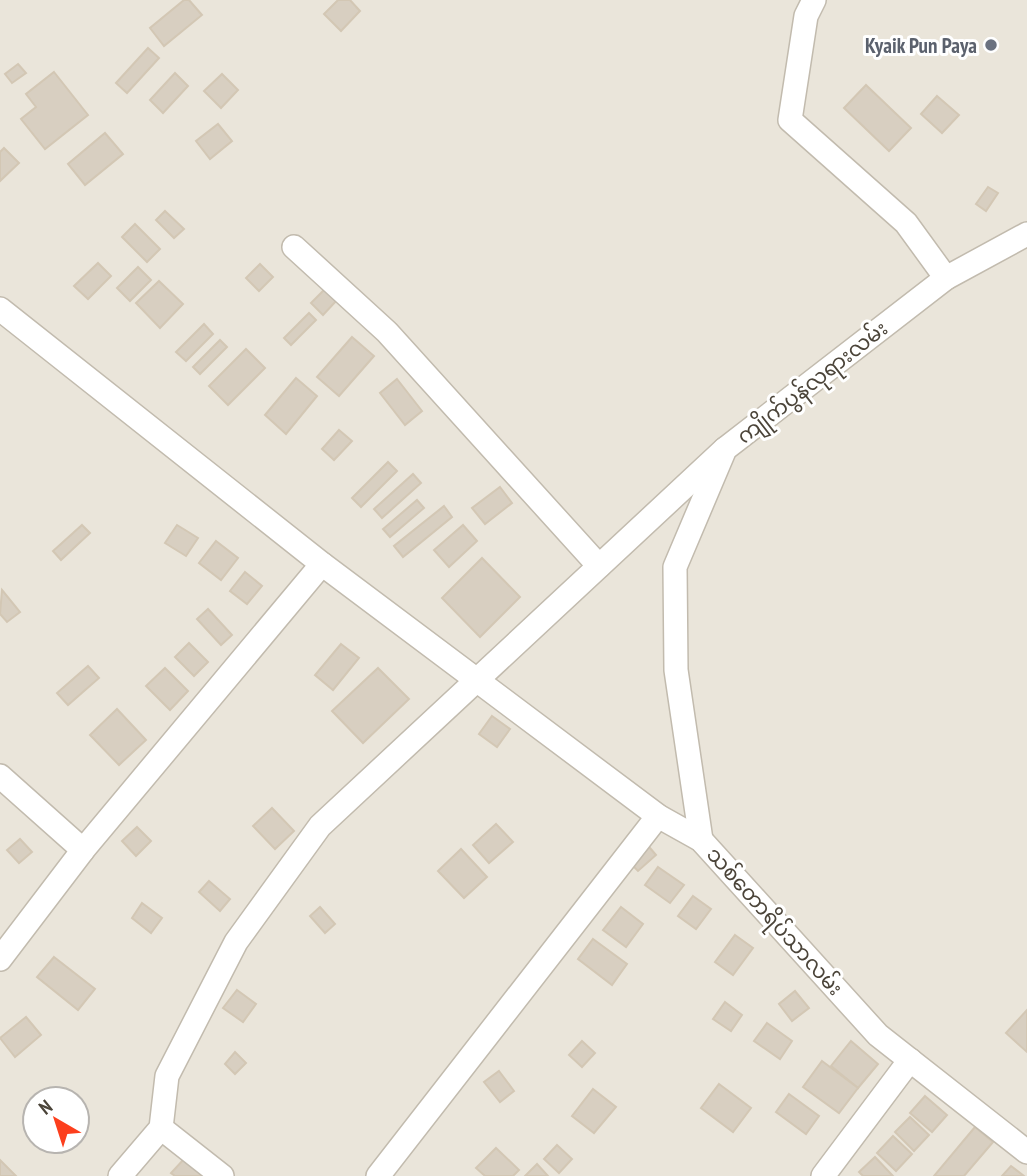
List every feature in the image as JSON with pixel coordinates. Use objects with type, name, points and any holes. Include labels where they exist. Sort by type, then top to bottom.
[{"type":"street","points":[[814,0],[806,16],[790,120],[906,223],[946,278]]},
{"type":"street","name":"ကျိုက်ပွန်လုရားလမ်း","points":[[701,840],[676,670],[675,567],[725,449],[946,278],[1027,234]]},
{"type":"street","points":[[294,247],[387,332],[599,566]]},
{"type":"street","name":"သစ်တောရိပ်သာလမ်း","points":[[0,309],[322,564],[658,816],[701,840],[878,1035],[1027,1153]]},
{"type":"street","points":[[120,1176],[162,1128],[167,1076],[236,942],[320,826],[725,449]]},
{"type":"street","points":[[0,959],[83,850],[322,564]]},
{"type":"street","points":[[0,776],[83,850]]},
{"type":"street","points":[[378,1176],[658,816]]},
{"type":"street","points":[[823,1176],[910,1060]]},
{"type":"street","points":[[162,1128],[222,1176]]},
{"type":"shaded area","points":[[0,0],[1027,0],[1027,1176],[0,1176]]},
{"type":"building","points":[[184,0],[189,0],[202,15],[164,46],[150,28]]},
{"type":"building","points":[[338,0],[350,0],[360,11],[341,31],[324,14]]},
{"type":"building","points":[[148,48],[159,58],[127,93],[116,83]]},
{"type":"building","points":[[18,64],[26,73],[12,83],[5,74]]},
{"type":"building","points":[[54,72],[88,115],[45,149],[21,119],[36,107],[26,94]]},
{"type":"building","points":[[175,73],[188,86],[163,113],[150,100]]},
{"type":"building","points":[[222,74],[238,90],[221,108],[204,91]]},
{"type":"building","points":[[866,85],[911,128],[889,151],[844,108]]},
{"type":"building","points":[[937,96],[959,115],[942,133],[921,114]]},
{"type":"building","points":[[218,124],[232,141],[210,159],[196,141]]},
{"type":"building","points":[[105,133],[123,154],[85,185],[68,164]]},
{"type":"building","points":[[4,148],[19,163],[0,181],[0,152]]},
{"type":"building","points":[[988,187],[998,193],[986,211],[976,204]]},
{"type":"building","points":[[165,211],[184,229],[174,238],[156,220]]},
{"type":"building","points":[[135,224],[160,249],[147,262],[122,237]]},
{"type":"building","points":[[98,263],[111,276],[88,299],[74,286]]},
{"type":"building","points":[[260,264],[273,277],[259,291],[246,278]]},
{"type":"building","points":[[138,267],[151,280],[130,301],[117,288]]},
{"type":"building","points":[[159,281],[183,304],[160,328],[136,303]]},
{"type":"building","points":[[325,289],[337,300],[323,315],[311,303]]},
{"type":"building","points":[[309,313],[316,320],[291,345],[284,338]]},
{"type":"building","points":[[204,324],[213,334],[186,361],[176,352]]},
{"type":"building","points":[[352,337],[374,356],[339,396],[317,377]]},
{"type":"building","points":[[220,340],[227,347],[200,374],[193,367]]},
{"type":"building","points":[[246,349],[265,368],[228,405],[209,386]]},
{"type":"building","points":[[296,378],[317,396],[286,434],[265,415]]},
{"type":"building","points":[[397,379],[422,411],[405,425],[380,393]]},
{"type":"building","points":[[339,430],[352,441],[334,460],[322,449]]},
{"type":"building","points":[[388,462],[397,471],[361,507],[352,498]]},
{"type":"building","points":[[413,474],[421,483],[382,518],[374,509]]},
{"type":"building","points":[[500,487],[512,503],[485,524],[472,508]]},
{"type":"building","points":[[417,500],[424,508],[390,537],[383,529]]},
{"type":"building","points":[[444,506],[452,517],[403,557],[394,546]]},
{"type":"building","points":[[82,525],[90,533],[61,560],[53,551]]},
{"type":"building","points":[[177,525],[198,538],[186,556],[165,543]]},
{"type":"building","points":[[463,525],[477,541],[449,567],[434,550]]},
{"type":"building","points":[[216,541],[238,558],[221,580],[199,563]]},
{"type":"building","points":[[482,558],[520,597],[480,637],[442,598]]},
{"type":"building","points":[[245,572],[262,586],[247,604],[230,591]]},
{"type":"building","points":[[2,590],[20,612],[7,622],[0,614]]},
{"type":"building","points":[[208,609],[232,635],[221,645],[197,619]]},
{"type":"building","points":[[189,643],[208,662],[194,676],[175,657]]},
{"type":"building","points":[[341,644],[359,658],[333,690],[315,675]]},
{"type":"building","points":[[88,666],[99,678],[68,705],[57,693]]},
{"type":"building","points":[[165,668],[188,691],[170,710],[146,686]]},
{"type":"building","points":[[378,668],[409,699],[363,743],[332,711]]},
{"type":"building","points":[[117,709],[146,740],[119,765],[90,735]]},
{"type":"building","points":[[492,716],[510,729],[497,747],[479,734]]},
{"type":"building","points":[[272,808],[294,831],[275,849],[253,826]]},
{"type":"building","points":[[496,824],[513,842],[489,863],[473,845]]},
{"type":"building","points":[[137,827],[151,841],[136,856],[122,841]]},
{"type":"building","points":[[20,839],[32,852],[19,863],[7,850]]},
{"type":"building","points":[[644,841],[656,855],[638,871],[625,858]]},
{"type":"building","points":[[461,849],[487,877],[464,898],[438,871]]},
{"type":"building","points":[[658,867],[684,885],[670,903],[645,885]]},
{"type":"building","points":[[209,881],[230,899],[220,911],[199,892]]},
{"type":"building","points":[[693,896],[711,909],[696,929],[678,916]]},
{"type":"building","points":[[142,903],[162,918],[151,933],[132,918]]},
{"type":"building","points":[[320,907],[335,924],[325,933],[310,916]]},
{"type":"building","points":[[621,907],[643,924],[626,947],[603,930]]},
{"type":"building","points":[[735,935],[753,948],[733,975],[715,962]]},
{"type":"building","points":[[593,939],[627,964],[612,985],[578,959]]},
{"type":"building","points":[[54,957],[95,989],[78,1010],[37,977]]},
{"type":"building","points":[[237,990],[256,1004],[243,1022],[223,1008]]},
{"type":"building","points":[[795,991],[809,1008],[792,1021],[779,1004]]},
{"type":"building","points":[[725,1002],[742,1015],[731,1031],[713,1019]]},
{"type":"building","points":[[1027,1010],[1027,1052],[1006,1033]]},
{"type":"building","points":[[26,1017],[41,1035],[15,1057],[0,1038]]},
{"type":"building","points":[[767,1023],[792,1041],[780,1059],[754,1041]]},
{"type":"building","points":[[582,1041],[595,1053],[582,1067],[569,1055]]},
{"type":"building","points":[[851,1041],[878,1064],[858,1088],[831,1066]]},
{"type":"building","points":[[235,1052],[246,1063],[235,1074],[225,1064]]},
{"type":"building","points":[[822,1061],[858,1088],[839,1113],[803,1087]]},
{"type":"building","points":[[499,1071],[514,1091],[500,1102],[484,1082]]},
{"type":"building","points":[[719,1084],[751,1108],[733,1132],[701,1108]]},
{"type":"building","points":[[593,1089],[616,1107],[594,1133],[572,1116]]},
{"type":"building","points":[[789,1094],[819,1116],[806,1134],[776,1112]]},
{"type":"building","points":[[925,1096],[947,1115],[932,1132],[910,1113]]},
{"type":"building","points":[[910,1117],[929,1135],[914,1151],[895,1132]]},
{"type":"building","points":[[975,1127],[993,1142],[964,1176],[934,1176]]},
{"type":"building","points":[[893,1136],[912,1154],[896,1171],[877,1153]]},
{"type":"building","points":[[557,1145],[572,1159],[559,1173],[544,1159]]},
{"type":"building","points":[[496,1148],[519,1170],[513,1176],[485,1176],[476,1168]]},
{"type":"building","points":[[875,1157],[893,1176],[863,1176],[859,1172]]},
{"type":"building","points":[[185,1158],[203,1174],[201,1176],[175,1176],[171,1173]]},
{"type":"building","points":[[0,1160],[16,1176],[0,1176]]},
{"type":"building","points":[[537,1164],[548,1176],[525,1176]]},
{"type":"building","points":[[1011,1166],[1024,1176],[1002,1176]]},
{"type":"place","name":"Kyaik Pun Paya","points":[[991,45]]}]
